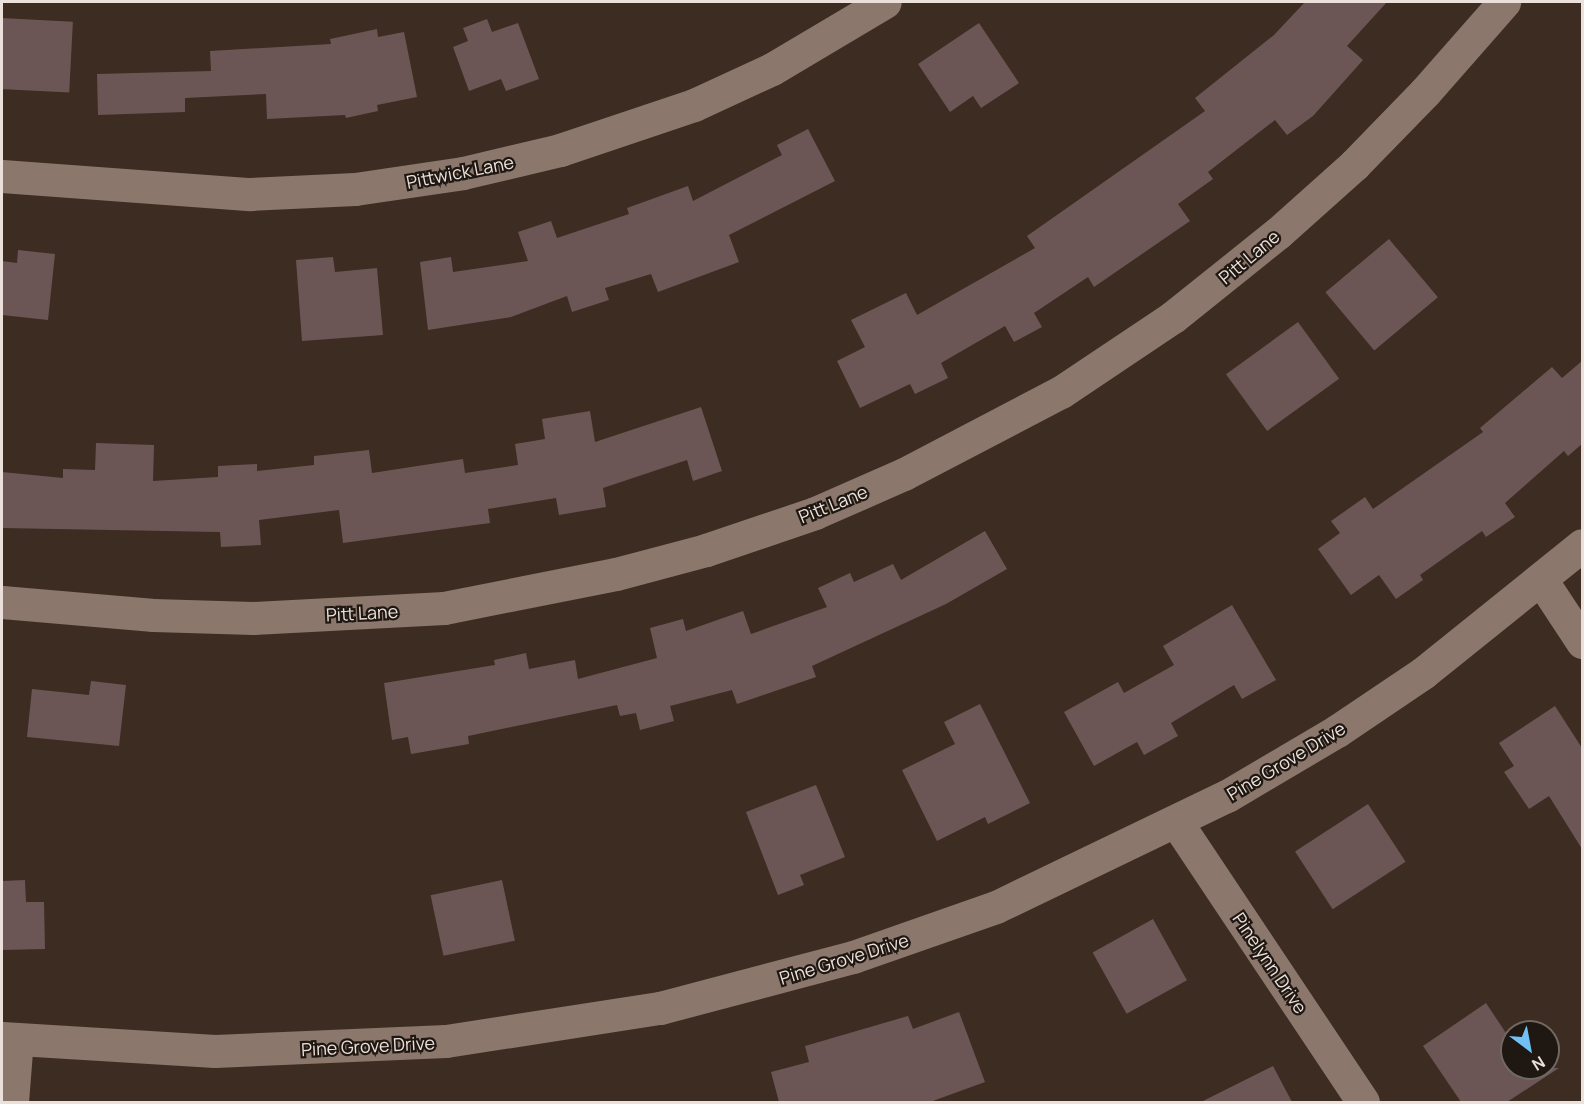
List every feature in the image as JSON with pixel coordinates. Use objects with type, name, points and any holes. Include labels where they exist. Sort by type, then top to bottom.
[{"type":"street","name":"Pittwick Lane","points":[[2,176],[250,194],[355,189],[463,173],[560,150],[694,105],[772,69],[885,2]]},
{"type":"street","name":"Pitt Lane","points":[[2,602],[153,615],[253,618],[444,608],[616,574],[706,550],[815,513],[904,474],[1061,392],[1173,317],[1278,233],[1354,165],[1504,2]]},
{"type":"street","name":"Pine Grove Drive","points":[[9,1039],[173,1050],[357,1048],[518,1033],[660,1008],[806,971],[933,931],[1028,893],[1177,822],[1288,762],[1382,702],[1542,581],[1582,545]]},
{"type":"street","points":[[1542,581],[1582,642]]},
{"type":"street","name":"Pinelynn Drive","points":[[1177,822],[1364,1102]]},
{"type":"street","points":[[9,1039],[12,1102]]},
{"type":"building","points":[[1305,2],[1387,2],[1347,46],[1363,60],[1313,116],[1287,135],[1275,120],[1208,172],[1213,179],[1178,204],[1190,221],[1094,287],[1088,277],[1034,313],[1042,327],[1014,342],[1005,326],[941,363],[948,378],[915,394],[910,384],[860,408],[837,361],[865,347],[851,320],[906,293],[917,315],[1035,248],[1027,236],[1205,111],[1195,98],[1274,35]]},
{"type":"building","points":[[2,18],[73,22],[69,93],[2,89]]},
{"type":"building","points":[[487,19],[492,32],[518,23],[539,79],[506,91],[501,79],[469,91],[453,47],[468,41],[463,28]]},
{"type":"building","points":[[979,23],[1019,83],[981,108],[973,96],[950,112],[918,64]]},
{"type":"building","points":[[377,29],[378,37],[404,32],[417,97],[377,105],[378,111],[346,118],[345,115],[267,119],[266,94],[185,98],[185,112],[98,115],[97,74],[211,71],[210,51],[331,44],[330,39]]},
{"type":"building","points":[[808,129],[835,181],[729,235],[739,262],[658,292],[651,274],[605,288],[609,300],[572,312],[567,296],[511,317],[428,330],[420,262],[451,257],[453,272],[528,261],[518,232],[551,221],[557,238],[629,214],[627,208],[688,186],[693,201],[782,155],[777,145]]},
{"type":"building","points":[[1389,239],[1438,297],[1374,351],[1325,292]]},
{"type":"building","points":[[18,250],[55,254],[48,320],[2,315],[2,261],[17,263]]},
{"type":"building","points":[[333,257],[335,272],[377,268],[383,335],[302,341],[296,260]]},
{"type":"building","points":[[1298,322],[1339,379],[1267,431],[1226,374]]},
{"type":"building","points":[[1582,361],[1582,444],[1568,456],[1564,451],[1505,503],[1515,517],[1486,537],[1482,531],[1420,575],[1423,580],[1396,599],[1379,575],[1351,595],[1318,549],[1340,533],[1331,521],[1365,497],[1373,509],[1483,432],[1480,428],[1552,367],[1562,378]]},
{"type":"building","points":[[701,407],[722,471],[693,481],[687,460],[603,488],[606,507],[559,515],[556,498],[488,509],[490,523],[343,543],[339,510],[259,520],[261,545],[221,547],[220,532],[2,528],[2,472],[63,478],[63,469],[95,470],[96,443],[154,445],[153,481],[218,477],[218,466],[257,464],[257,471],[314,465],[314,456],[369,450],[372,473],[463,459],[465,473],[518,465],[515,444],[545,439],[542,419],[590,411],[595,442]]},
{"type":"building","points":[[985,531],[1007,569],[946,604],[812,666],[816,677],[737,704],[732,690],[670,706],[674,721],[640,730],[636,713],[620,716],[617,705],[468,736],[469,744],[411,754],[408,737],[392,740],[384,683],[495,665],[494,660],[526,653],[529,669],[575,660],[578,679],[657,658],[650,628],[683,619],[686,631],[743,611],[751,634],[827,607],[818,588],[850,573],[854,582],[893,564],[901,580]]},
{"type":"building","points":[[1232,605],[1276,680],[1242,699],[1234,685],[1171,723],[1178,736],[1144,755],[1137,742],[1094,766],[1064,712],[1118,682],[1124,693],[1174,665],[1163,646]]},
{"type":"building","points":[[91,681],[126,685],[119,746],[27,737],[32,689],[89,695]]},
{"type":"building","points":[[980,704],[1030,803],[988,824],[985,817],[937,841],[902,770],[955,744],[944,722]]},
{"type":"building","points":[[1555,706],[1582,748],[1582,849],[1549,796],[1529,809],[1504,772],[1514,766],[1499,743]]},
{"type":"building","points":[[816,785],[845,857],[800,875],[804,885],[778,895],[746,812]]},
{"type":"building","points":[[1368,804],[1406,862],[1333,909],[1295,851]]},
{"type":"building","points":[[25,880],[26,902],[44,902],[45,949],[2,950],[2,881]]},
{"type":"building","points":[[502,880],[515,941],[443,956],[431,895]]},
{"type":"building","points":[[1153,919],[1187,980],[1127,1014],[1093,952]]},
{"type":"building","points":[[1486,1003],[1500,1024],[1500,1080],[1541,1080],[1507,1102],[1461,1102],[1423,1046]]},
{"type":"building","points":[[959,1012],[985,1082],[930,1102],[779,1102],[771,1072],[809,1062],[805,1046],[908,1016],[913,1029]]},
{"type":"building","points":[[1273,1066],[1292,1102],[1201,1102]]}]
